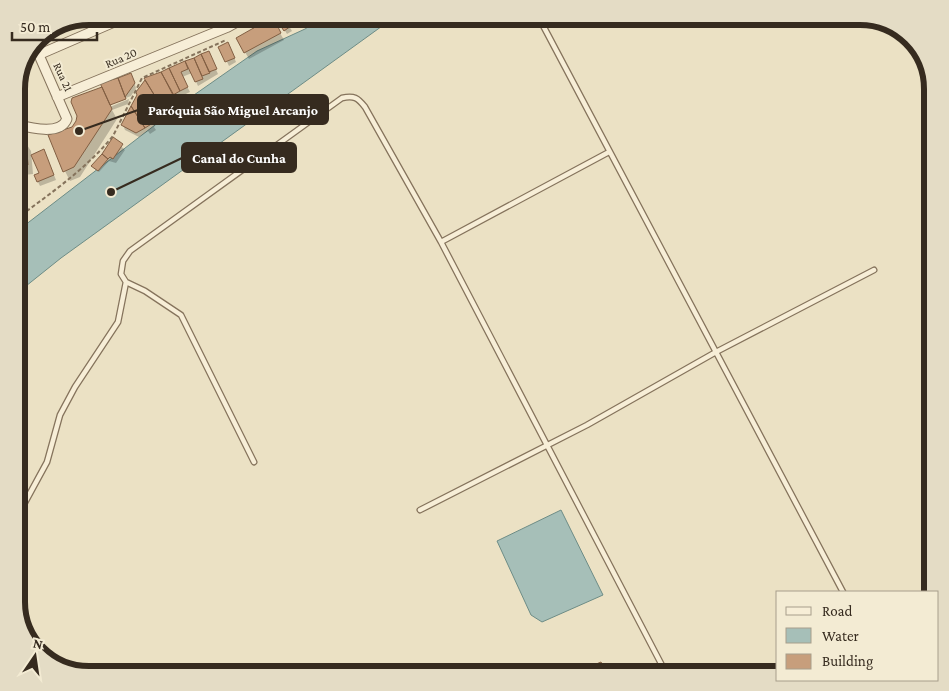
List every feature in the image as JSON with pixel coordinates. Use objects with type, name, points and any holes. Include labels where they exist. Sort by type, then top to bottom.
[{"type":"street","points":[[39,49],[104,25]]},
{"type":"street","name":"Rua 20","points":[[57,97],[232,25]]},
{"type":"street","name":"Rua 21","points":[[25,125],[50,129],[61,126],[67,119],[38,51]]},
{"type":"lane","points":[[543,25],[841,591]]},
{"type":"lane","points":[[254,462],[181,315],[154,296],[126,282],[120,274],[121,269],[130,251],[342,98],[351,96],[359,99],[365,107],[441,242],[662,666]]},
{"type":"lane","points":[[441,242],[609,152]]},
{"type":"lane","points":[[420,510],[547,445],[716,352],[874,270]]},
{"type":"lane","points":[[25,502],[47,462],[60,415],[75,388],[118,322],[126,282]]},
{"type":"path","points":[[25,212],[85,167],[107,144],[113,136],[142,78],[226,40]]},
{"type":"water","points":[[311,25],[384,25],[61,258],[25,287],[25,225],[194,95],[257,51]]},
{"type":"water","points":[[561,510],[603,595],[542,622],[531,615],[497,541]]},
{"type":"building","points":[[259,25],[277,25],[281,33],[244,53],[236,38]]},
{"type":"building","points":[[280,25],[290,25],[291,26],[284,31]]},
{"type":"building","points":[[228,42],[235,58],[225,62],[218,47]]},
{"type":"building","points":[[209,51],[217,69],[209,72],[201,54]]},
{"type":"building","points":[[201,54],[210,73],[202,76],[194,58]]},
{"type":"building","points":[[194,58],[203,79],[195,82],[185,61]]},
{"type":"building","points":[[185,61],[188,69],[181,72],[188,87],[180,91],[169,68]]},
{"type":"building","points":[[169,68],[180,91],[173,95],[161,72]]},
{"type":"building","points":[[161,72],[176,99],[161,106],[144,78]]},
{"type":"building","points":[[131,73],[135,83],[125,97],[118,78]]},
{"type":"building","points":[[118,78],[126,99],[110,105],[100,83]]},
{"type":"building","points":[[145,80],[161,106],[150,119],[153,123],[145,128],[131,106],[137,95],[136,92]]},
{"type":"building","points":[[102,87],[112,109],[74,167],[63,172],[48,135],[72,127],[76,121],[77,116],[71,102],[72,98]]},
{"type":"building","points":[[131,106],[145,128],[136,133],[121,125]]},
{"type":"building","points":[[113,137],[123,144],[113,159],[110,157],[108,159],[102,154]]},
{"type":"building","points":[[25,140],[28,165],[25,165]]},
{"type":"building","points":[[44,149],[54,175],[37,182],[34,175],[39,173],[31,155]]},
{"type":"building","points":[[102,154],[108,159],[98,171],[91,166]]},
{"type":"building","points":[[601,662],[603,666],[591,666]]},
{"type":"place","name":"Paróquia São Miguel Arcanjo","points":[[79,131]]},
{"type":"place","name":"Canal do Cunha","points":[[111,192]]}]
